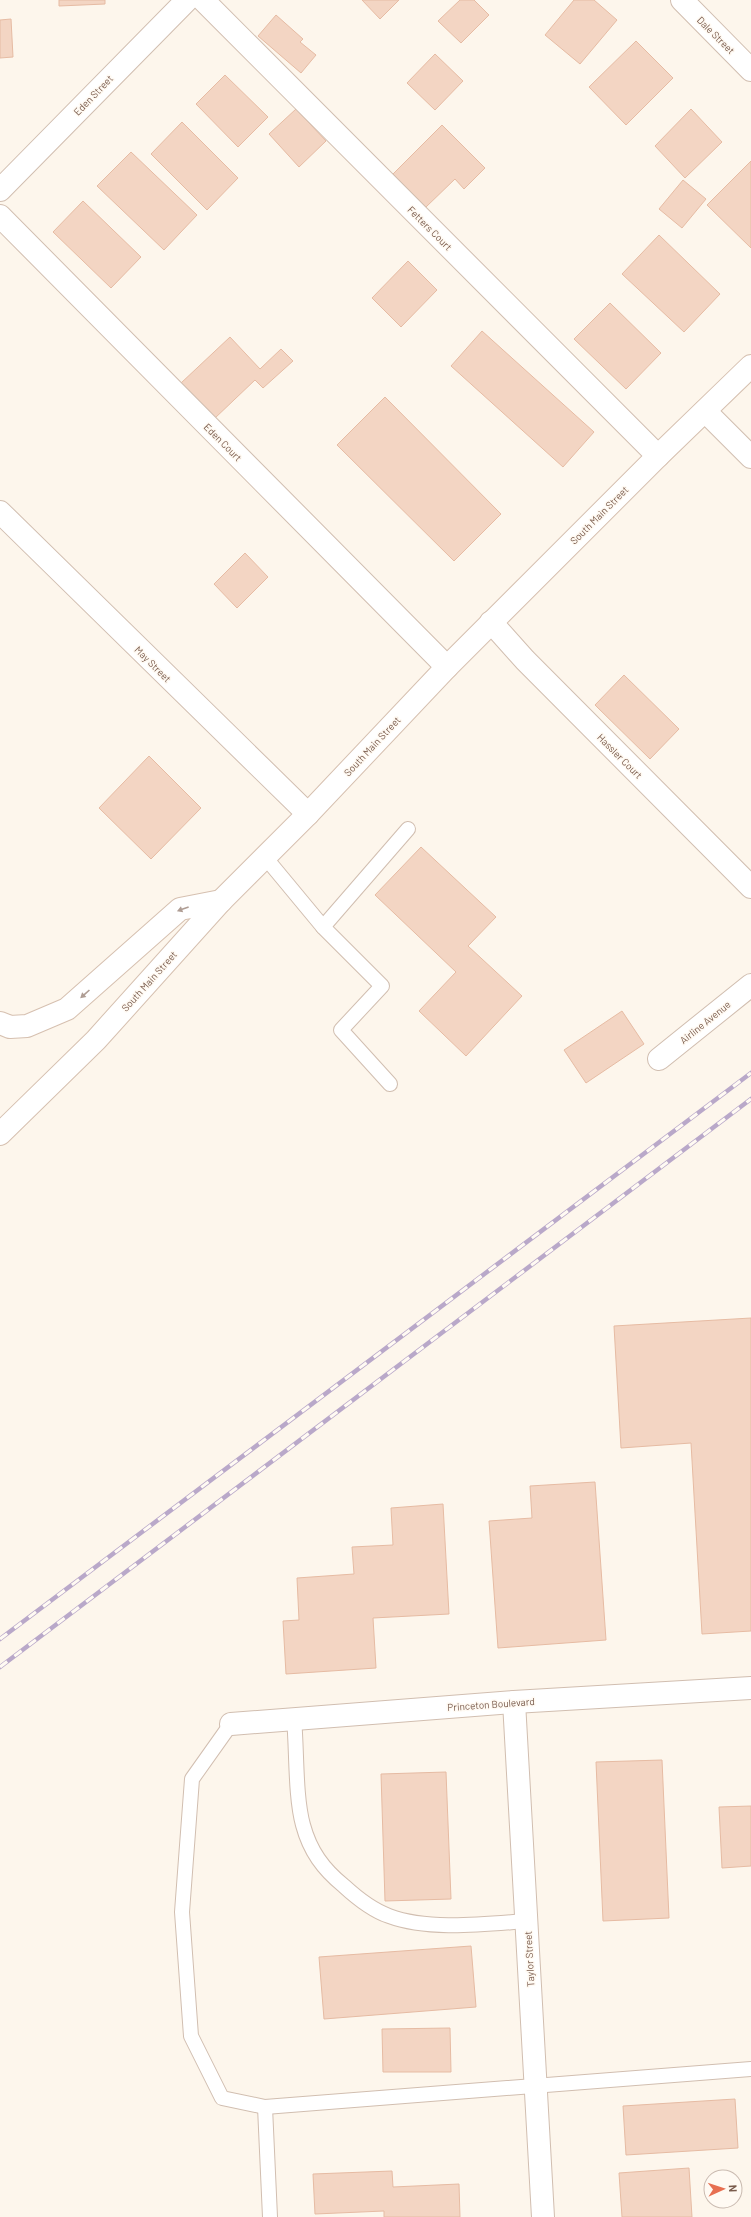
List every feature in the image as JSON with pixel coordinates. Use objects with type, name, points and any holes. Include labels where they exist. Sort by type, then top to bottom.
[{"type":"street","name":"Eden Street","points":[[0,190],[186,0]]},
{"type":"street","name":"Fetters Court","points":[[203,0],[658,456]]},
{"type":"street","name":"Dale Street","points":[[682,0],[751,70]]},
{"type":"street","name":"Eden Court","points":[[0,216],[447,667]]},
{"type":"street","name":"South Main Street","points":[[0,1134],[96,1040],[221,901],[308,814],[491,622],[751,366]]},
{"type":"street","points":[[705,411],[751,457]]},
{"type":"street","name":"May Street","points":[[0,512],[308,814]]},
{"type":"street","name":"Hassler Court","points":[[491,622],[525,660],[751,887]]},
{"type":"street","points":[[0,1023],[10,1027],[27,1026],[68,1010],[180,909],[221,901]]},
{"type":"street","name":"Airline Avenue","points":[[659,1059],[751,985]]},
{"type":"street","name":"Princeton Boulevard","points":[[231,1724],[514,1702],[751,1688]]},
{"type":"street","name":"Taylor Street","points":[[514,1702],[543,2217]]},
{"type":"lane","points":[[324,927],[408,830]]},
{"type":"lane","points":[[265,857],[324,927],[382,986],[341,1030],[390,1084]]},
{"type":"lane","points":[[294,1719],[302,1823],[315,1856],[328,1873],[373,1909],[404,1921],[478,1924],[527,1921]]},
{"type":"lane","points":[[231,1724],[192,1779],[182,1912],[191,2036],[222,2098],[264,2107],[751,2069]]},
{"type":"lane","points":[[264,2107],[270,2217]]},
{"type":"building","points":[[59,0],[105,0],[105,4],[59,6]]},
{"type":"building","points":[[362,0],[399,0],[380,19]]},
{"type":"building","points":[[460,0],[474,0],[489,15],[461,43],[438,21]]},
{"type":"building","points":[[574,0],[594,0],[617,20],[580,64],[545,35]]},
{"type":"building","points":[[276,15],[303,39],[300,42],[316,55],[301,73],[258,36]]},
{"type":"building","points":[[11,19],[13,57],[0,58],[0,20]]},
{"type":"building","points":[[636,41],[673,78],[626,125],[589,87]]},
{"type":"building","points":[[435,54],[463,81],[435,110],[407,83]]},
{"type":"building","points":[[225,75],[268,117],[238,147],[196,104]]},
{"type":"building","points":[[296,109],[326,141],[299,167],[269,134]]},
{"type":"building","points":[[691,109],[722,142],[685,178],[655,146]]},
{"type":"building","points":[[182,122],[238,178],[207,210],[151,154]]},
{"type":"building","points":[[442,125],[485,168],[464,189],[455,179],[426,207],[393,174]]},
{"type":"building","points":[[131,152],[197,215],[164,250],[97,186]]},
{"type":"building","points":[[751,161],[751,248],[707,205]]},
{"type":"building","points":[[683,180],[706,199],[682,228],[659,209]]},
{"type":"building","points":[[83,201],[141,257],[111,288],[53,232]]},
{"type":"building","points":[[659,235],[720,294],[684,332],[622,274]]},
{"type":"building","points":[[408,261],[437,290],[401,327],[372,298]]},
{"type":"building","points":[[610,303],[661,353],[626,389],[574,339]]},
{"type":"building","points":[[482,331],[594,432],[563,467],[451,366]]},
{"type":"building","points":[[230,337],[260,369],[281,349],[293,361],[263,388],[255,380],[214,419],[181,383]]},
{"type":"building","points":[[385,397],[501,514],[454,561],[337,445]]},
{"type":"building","points":[[245,553],[268,577],[237,608],[214,584]]},
{"type":"building","points":[[624,675],[679,729],[650,759],[595,705]]},
{"type":"building","points":[[149,756],[201,808],[151,859],[99,808]]},
{"type":"building","points":[[421,847],[496,917],[468,946],[522,996],[466,1056],[419,1011],[456,972],[375,895]]},
{"type":"building","points":[[622,1011],[644,1044],[586,1083],[564,1050]]},
{"type":"building","points":[[751,1318],[751,1631],[702,1634],[691,1443],[621,1448],[614,1326]]},
{"type":"building","points":[[595,1482],[606,1640],[498,1648],[489,1521],[532,1518],[530,1486]]},
{"type":"building","points":[[443,1504],[449,1614],[373,1618],[376,1668],[286,1674],[283,1621],[299,1620],[297,1578],[354,1574],[352,1547],[393,1545],[391,1508]]},
{"type":"building","points":[[662,1760],[669,1918],[603,1921],[596,1762]]},
{"type":"building","points":[[446,1772],[451,1899],[385,1901],[381,1774]]},
{"type":"building","points":[[751,1806],[751,1866],[722,1868],[719,1807]]},
{"type":"building","points":[[471,1946],[476,2007],[324,2019],[319,1957]]},
{"type":"building","points":[[450,2028],[451,2072],[383,2072],[382,2029]]},
{"type":"building","points":[[735,2099],[738,2148],[626,2155],[623,2106]]},
{"type":"building","points":[[689,2168],[692,2217],[622,2217],[619,2173]]},
{"type":"building","points":[[392,2171],[393,2187],[459,2184],[460,2217],[384,2217],[384,2211],[315,2214],[313,2174]]},
{"type":"railway","points":[[0,1639],[751,1073]]},
{"type":"railway","points":[[0,1667],[751,1099]]}]
